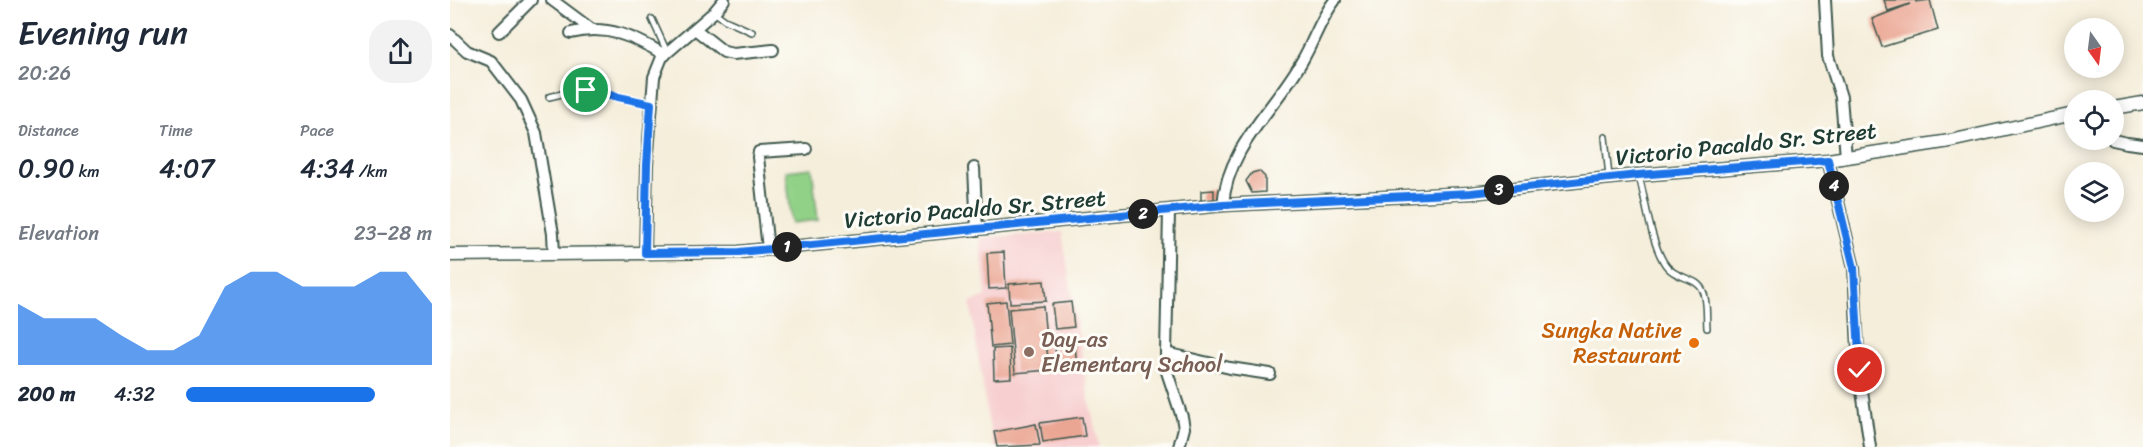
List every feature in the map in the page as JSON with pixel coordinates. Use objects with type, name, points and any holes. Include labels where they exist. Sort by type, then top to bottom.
[{"type":"street","points":[[499,32],[531,0]]},
{"type":"street","points":[[552,0],[591,29]]},
{"type":"street","points":[[645,253],[647,165],[654,77],[666,54],[714,12],[724,0]]},
{"type":"street","points":[[1223,205],[1227,180],[1239,154],[1302,61],[1322,17],[1335,0]]},
{"type":"street","points":[[1825,0],[1828,56],[1841,98],[1846,157]]},
{"type":"street","points":[[571,33],[591,29],[606,30],[632,37],[666,54]]},
{"type":"street","points":[[695,29],[724,52],[733,54],[773,50]]},
{"type":"street","points":[[450,35],[467,51],[491,61],[521,100],[536,133],[553,234],[554,254]]},
{"type":"street","points":[[2124,106],[2143,103]]},
{"type":"street","name":"Victorio Pacaldo Sr. Street","points":[[450,255],[739,252],[1223,205],[1471,193],[1638,175],[1828,160],[1950,141],[2064,116]]},
{"type":"street","points":[[2124,142],[2143,145]]},
{"type":"street","points":[[768,249],[759,152],[806,149]]},
{"type":"street","points":[[1828,160],[1854,268],[1860,370],[1870,447]]},
{"type":"street","points":[[974,168],[977,230]]},
{"type":"street","points":[[1169,212],[1166,354],[1167,372],[1184,428],[1179,447]]},
{"type":"street","points":[[1166,354],[1270,374]]},
{"type":"lane","points":[[714,12],[725,20],[752,32]]},
{"type":"lane","points":[[652,19],[666,54]]},
{"type":"lane","points":[[549,97],[586,90],[651,104]]},
{"type":"lane","points":[[1605,137],[1609,178]]},
{"type":"lane","points":[[1638,175],[1663,260],[1672,273],[1694,281],[1704,291],[1707,328]]},
{"type":"shaded area","name":"Day-as Elementary School","points":[[1062,232],[1089,400],[1099,447],[994,447],[970,303],[986,296],[980,238]]},
{"type":"green space","points":[[812,168],[818,220],[792,223],[786,171]]},
{"type":"building","points":[[1884,0],[1915,0],[1916,2],[1930,0],[1938,30],[1882,47],[1872,19],[1910,4],[1888,11]]},
{"type":"building","points":[[1259,171],[1265,177],[1265,192],[1252,193],[1246,181],[1252,173]]},
{"type":"building","points":[[1214,190],[1214,201],[1201,202],[1201,191]]},
{"type":"building","points":[[1004,252],[1006,288],[989,289],[987,253]]},
{"type":"building","points":[[1044,281],[1046,301],[1010,303],[1009,284]]},
{"type":"building","points":[[1006,301],[1010,345],[991,347],[987,303]]},
{"type":"building","points":[[1071,302],[1074,327],[1055,329],[1052,304]]},
{"type":"building","points":[[1043,306],[1049,370],[1015,373],[1009,309]]},
{"type":"building","points":[[1075,344],[1077,369],[1057,371],[1055,346]]},
{"type":"building","points":[[1010,348],[1011,378],[994,379],[993,349]]},
{"type":"building","points":[[1082,417],[1085,436],[1043,442],[1040,423]]},
{"type":"building","points":[[1036,424],[1040,445],[997,447],[994,432]]},
{"type":"place","name":"Sungka Native Restaurant","points":[[1694,343]]},
{"type":"place","name":"Day-as Elementary School","points":[[1029,352]]},
{"type":"route","points":[[586,90],[651,104],[645,253],[739,252],[1223,205],[1471,193],[1638,175],[1828,160],[1854,268],[1860,370]]}]
